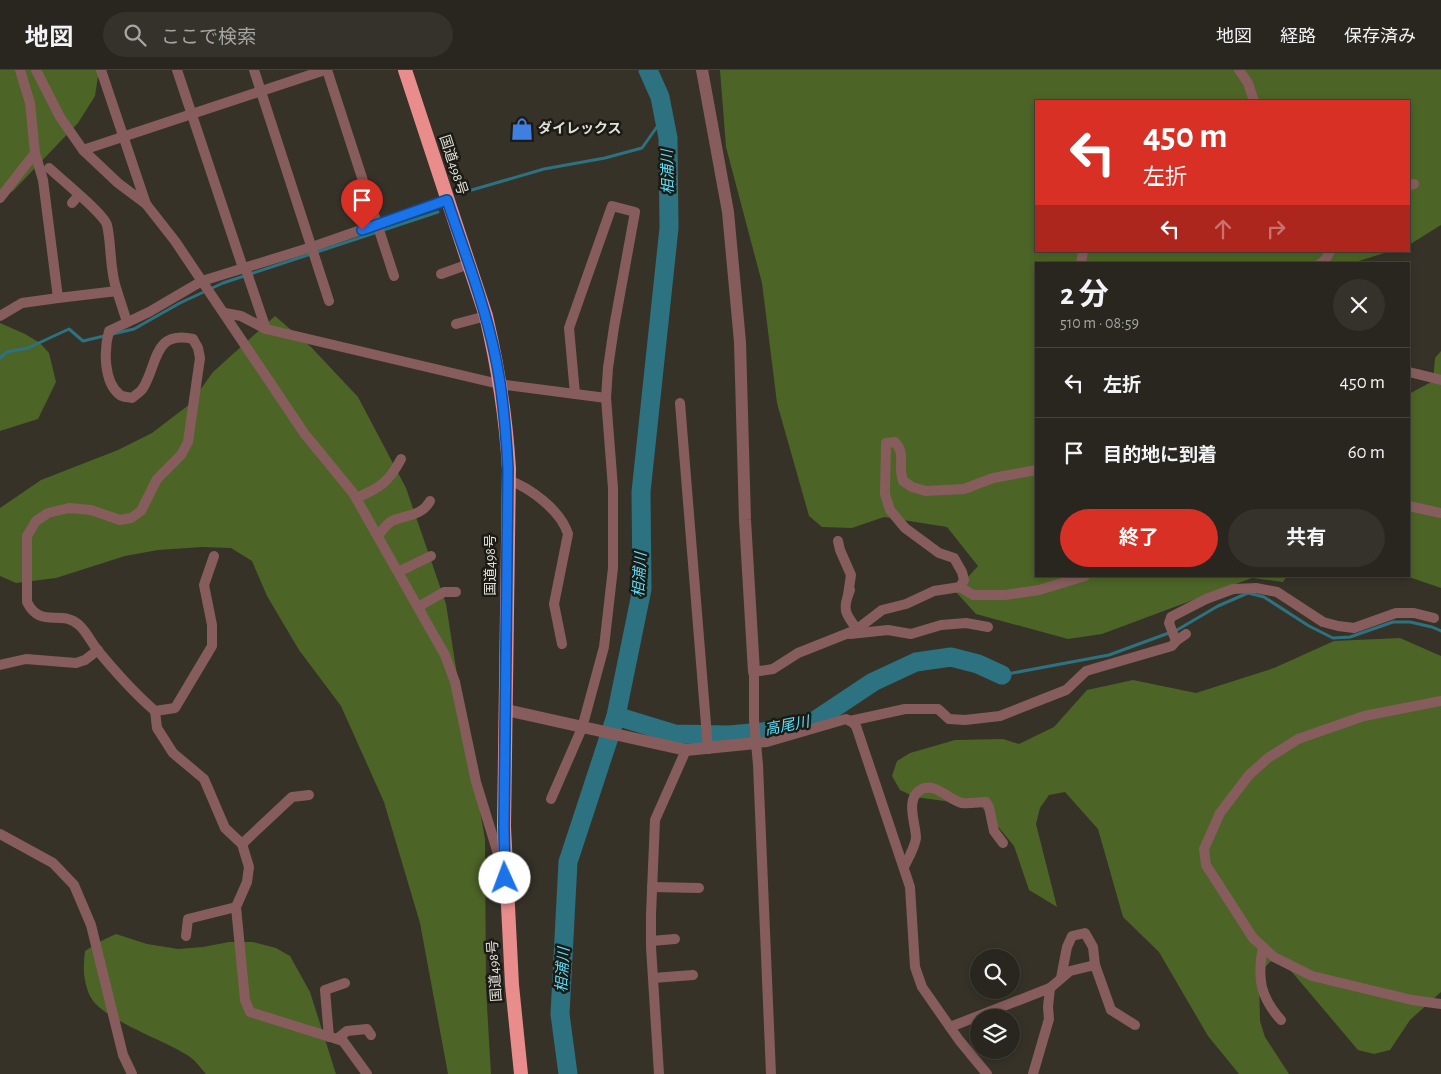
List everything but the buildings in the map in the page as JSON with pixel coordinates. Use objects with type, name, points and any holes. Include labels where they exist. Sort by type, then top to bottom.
[{"type":"highway","name":"国道498号","points":[[405,70],[486,316],[495,356],[506,432],[508,480],[505,878],[512,985],[521,1074]]},
{"type":"street","points":[[20,70],[30,103],[35,153],[43,180],[58,298]]},
{"type":"street","points":[[36,70],[60,118],[83,150],[118,183],[146,204],[176,241],[304,433],[356,498],[445,655],[455,682],[476,782],[505,878]]},
{"type":"street","points":[[101,70],[146,204]]},
{"type":"street","points":[[177,70],[266,329]]},
{"type":"street","points":[[254,70],[329,301]]},
{"type":"street","points":[[83,150],[326,70],[394,276]]},
{"type":"street","points":[[702,70],[728,212],[740,342],[745,520],[754,672],[754,720],[758,765],[771,1074]]},
{"type":"street","points":[[1239,70],[1248,83],[1254,100]]},
{"type":"street","points":[[0,198],[35,153]]},
{"type":"street","points":[[48,168],[79,195],[106,223],[113,280],[127,322]]},
{"type":"street","points":[[72,203],[79,195]]},
{"type":"street","points":[[367,1074],[343,1041],[250,1012],[245,1000],[236,907],[247,882],[249,867],[242,844],[225,828],[204,779],[173,753],[157,728],[155,711],[132,692],[78,624],[68,618],[38,616],[31,610],[27,602],[27,536],[36,521],[48,513],[69,508],[91,510],[120,520],[131,518],[141,510],[157,479],[180,455],[188,442],[200,358],[198,348],[192,339],[182,337],[170,340],[160,346],[143,389],[132,398],[121,395],[113,386],[105,363],[109,331],[149,312],[203,282],[312,247],[447,200]]},
{"type":"street","points":[[551,798],[586,729],[604,647],[613,568],[613,488],[606,398],[608,368],[635,212],[612,206],[569,328],[575,394]]},
{"type":"street","points":[[441,274],[469,264]]},
{"type":"street","points":[[0,316],[22,303],[117,291]]},
{"type":"street","points":[[225,313],[241,316],[266,329],[499,384],[606,398]]},
{"type":"street","points":[[456,324],[486,316]]},
{"type":"street","points":[[1410,372],[1441,380]]},
{"type":"street","points":[[680,403],[708,745]]},
{"type":"street","points":[[960,587],[964,580],[954,558],[939,553],[905,528],[890,510],[885,494],[886,444],[895,442],[900,447],[902,458],[900,469],[903,481],[912,487],[926,491],[964,488],[994,478],[1035,470]]},
{"type":"street","points":[[356,498],[386,483],[400,459]]},
{"type":"street","points":[[508,480],[525,486],[560,517],[566,527],[568,534],[554,604],[562,644]]},
{"type":"street","points":[[378,536],[389,522],[420,513],[427,508],[430,501]]},
{"type":"street","points":[[1410,506],[1441,513]]},
{"type":"street","points":[[838,541],[851,575],[845,607],[846,616],[858,629]]},
{"type":"street","points":[[155,711],[175,708],[212,646],[212,625],[204,585],[214,556]]},
{"type":"street","points":[[398,572],[430,556]]},
{"type":"street","points":[[754,672],[773,670],[798,653],[858,629],[882,610],[906,604],[934,591],[960,587],[973,595],[1005,595],[1039,590],[1082,577]]},
{"type":"street","points":[[848,595],[855,579]]},
{"type":"street","points":[[1175,639],[1170,625],[1171,618],[1206,599],[1233,589],[1256,588],[1277,592],[1322,622],[1346,627],[1354,628],[1396,612],[1414,613],[1434,618]]},
{"type":"street","points":[[418,607],[444,592],[456,592]]},
{"type":"street","points":[[844,635],[888,630],[911,634],[941,625],[966,623],[988,627]]},
{"type":"street","points":[[850,721],[905,709],[938,709],[950,719],[1000,716],[1066,690],[1086,671],[1172,646],[1175,639],[1186,634]]},
{"type":"street","points":[[0,665],[26,659],[76,664],[98,650]]},
{"type":"street","points":[[1441,701],[1364,716],[1298,738],[1268,758],[1249,776],[1220,813],[1204,849],[1206,865],[1253,938],[1274,957],[1312,976],[1412,1000],[1441,1004]]},
{"type":"street","points":[[506,710],[686,750],[708,745],[756,739],[768,742],[846,719],[850,721],[856,726],[860,736],[910,887],[915,967],[922,987],[950,1028],[987,1074]]},
{"type":"street","points":[[659,1074],[651,941],[655,820],[686,750]]},
{"type":"street","points":[[904,867],[916,840],[912,802],[917,792],[925,787],[936,788],[952,799],[964,803],[986,802],[989,807],[994,831],[1003,843]]},
{"type":"street","points":[[242,844],[292,797],[309,794]]},
{"type":"street","points":[[0,834],[53,863],[74,885],[91,925],[122,1055],[132,1074]]},
{"type":"street","points":[[652,887],[699,888]]},
{"type":"street","points":[[186,936],[188,920],[236,907]]},
{"type":"street","points":[[1061,978],[1067,947],[1072,936],[1085,932],[1093,947],[1095,965],[1111,1010],[1136,1025]]},
{"type":"street","points":[[651,941],[675,938]]},
{"type":"street","points":[[1263,947],[1260,964],[1261,986],[1270,1008],[1281,1020]]},
{"type":"street","points":[[950,1028],[1050,988],[1070,971],[1095,965]]},
{"type":"street","points":[[653,978],[693,975]]},
{"type":"street","points":[[333,1038],[325,990],[345,983]]},
{"type":"street","points":[[1033,1074],[1049,1019],[1050,988]]},
{"type":"street","points":[[333,1038],[347,1031],[367,1029],[372,1035]]},
{"type":"green space","points":[[0,70],[99,70],[95,96],[78,123],[13,191],[0,197]]},
{"type":"green space","points":[[720,70],[1441,70],[1441,225],[1410,244],[1410,100],[1035,100],[1035,252],[1388,252],[1355,262],[1035,262],[1035,577],[1286,577],[1283,582],[1252,578],[1102,634],[1068,639],[976,614],[955,591],[978,566],[947,527],[884,517],[852,528],[822,527],[809,516],[777,403],[762,283],[726,147]]},
{"type":"green space","points":[[275,316],[311,347],[358,397],[406,488],[446,604],[485,839],[486,989],[491,1074],[448,1074],[420,923],[384,802],[341,706],[299,650],[267,596],[252,561],[231,548],[202,547],[158,550],[125,556],[56,578],[16,583],[0,576],[0,508],[41,480],[118,450],[152,433],[190,404],[213,372]]},
{"type":"green space","points":[[0,323],[40,343],[49,353],[56,382],[38,419],[0,431]]},
{"type":"green space","points":[[1441,351],[1441,588],[1409,577],[1410,393],[1433,381],[1435,358]]},
{"type":"green space","points":[[1400,638],[1441,656],[1441,992],[1410,1020],[1390,1050],[1374,1054],[1358,1050],[1286,965],[1271,961],[1259,973],[1260,1021],[1265,1037],[1289,1074],[1239,1074],[1208,1036],[1159,952],[1123,917],[1098,829],[1065,792],[1049,795],[1040,808],[1036,824],[1057,907],[1029,890],[1014,846],[981,806],[915,797],[900,790],[892,776],[897,761],[910,753],[955,740],[1003,739],[1019,744],[1054,727],[1087,690],[1133,680],[1196,693],[1274,668],[1334,641]]},
{"type":"green space","points":[[116,934],[147,944],[178,949],[229,942],[253,942],[276,948],[290,956],[310,992],[336,1074],[206,1074],[187,1055],[119,1021],[96,1005],[90,996],[84,974],[85,951]]},
{"type":"waterway","name":"相浦川","points":[[568,1074],[560,1014],[568,862],[616,716],[642,589],[641,492],[669,228],[668,138],[660,97],[648,70]]},
{"type":"waterway","points":[[458,194],[544,169],[605,158],[642,148],[664,117]]},
{"type":"waterway","points":[[0,358],[7,352],[28,348],[69,329],[83,341],[134,329],[180,303],[223,283],[438,212]]},
{"type":"waterway","points":[[1002,675],[1109,655],[1177,630],[1218,606],[1248,593],[1264,597],[1309,626],[1333,638],[1350,637],[1393,622],[1410,622],[1441,631]]},
{"type":"waterway","name":"高尾川","points":[[616,716],[675,734],[729,735],[782,730],[816,720],[873,682],[916,662],[951,657],[978,664],[1002,675]]},
{"type":"place","name":"ダイレックス","points":[[522,129]]},
{"type":"route","points":[[362,230],[447,200],[485,313],[495,356],[506,432],[508,469],[505,878]]}]
